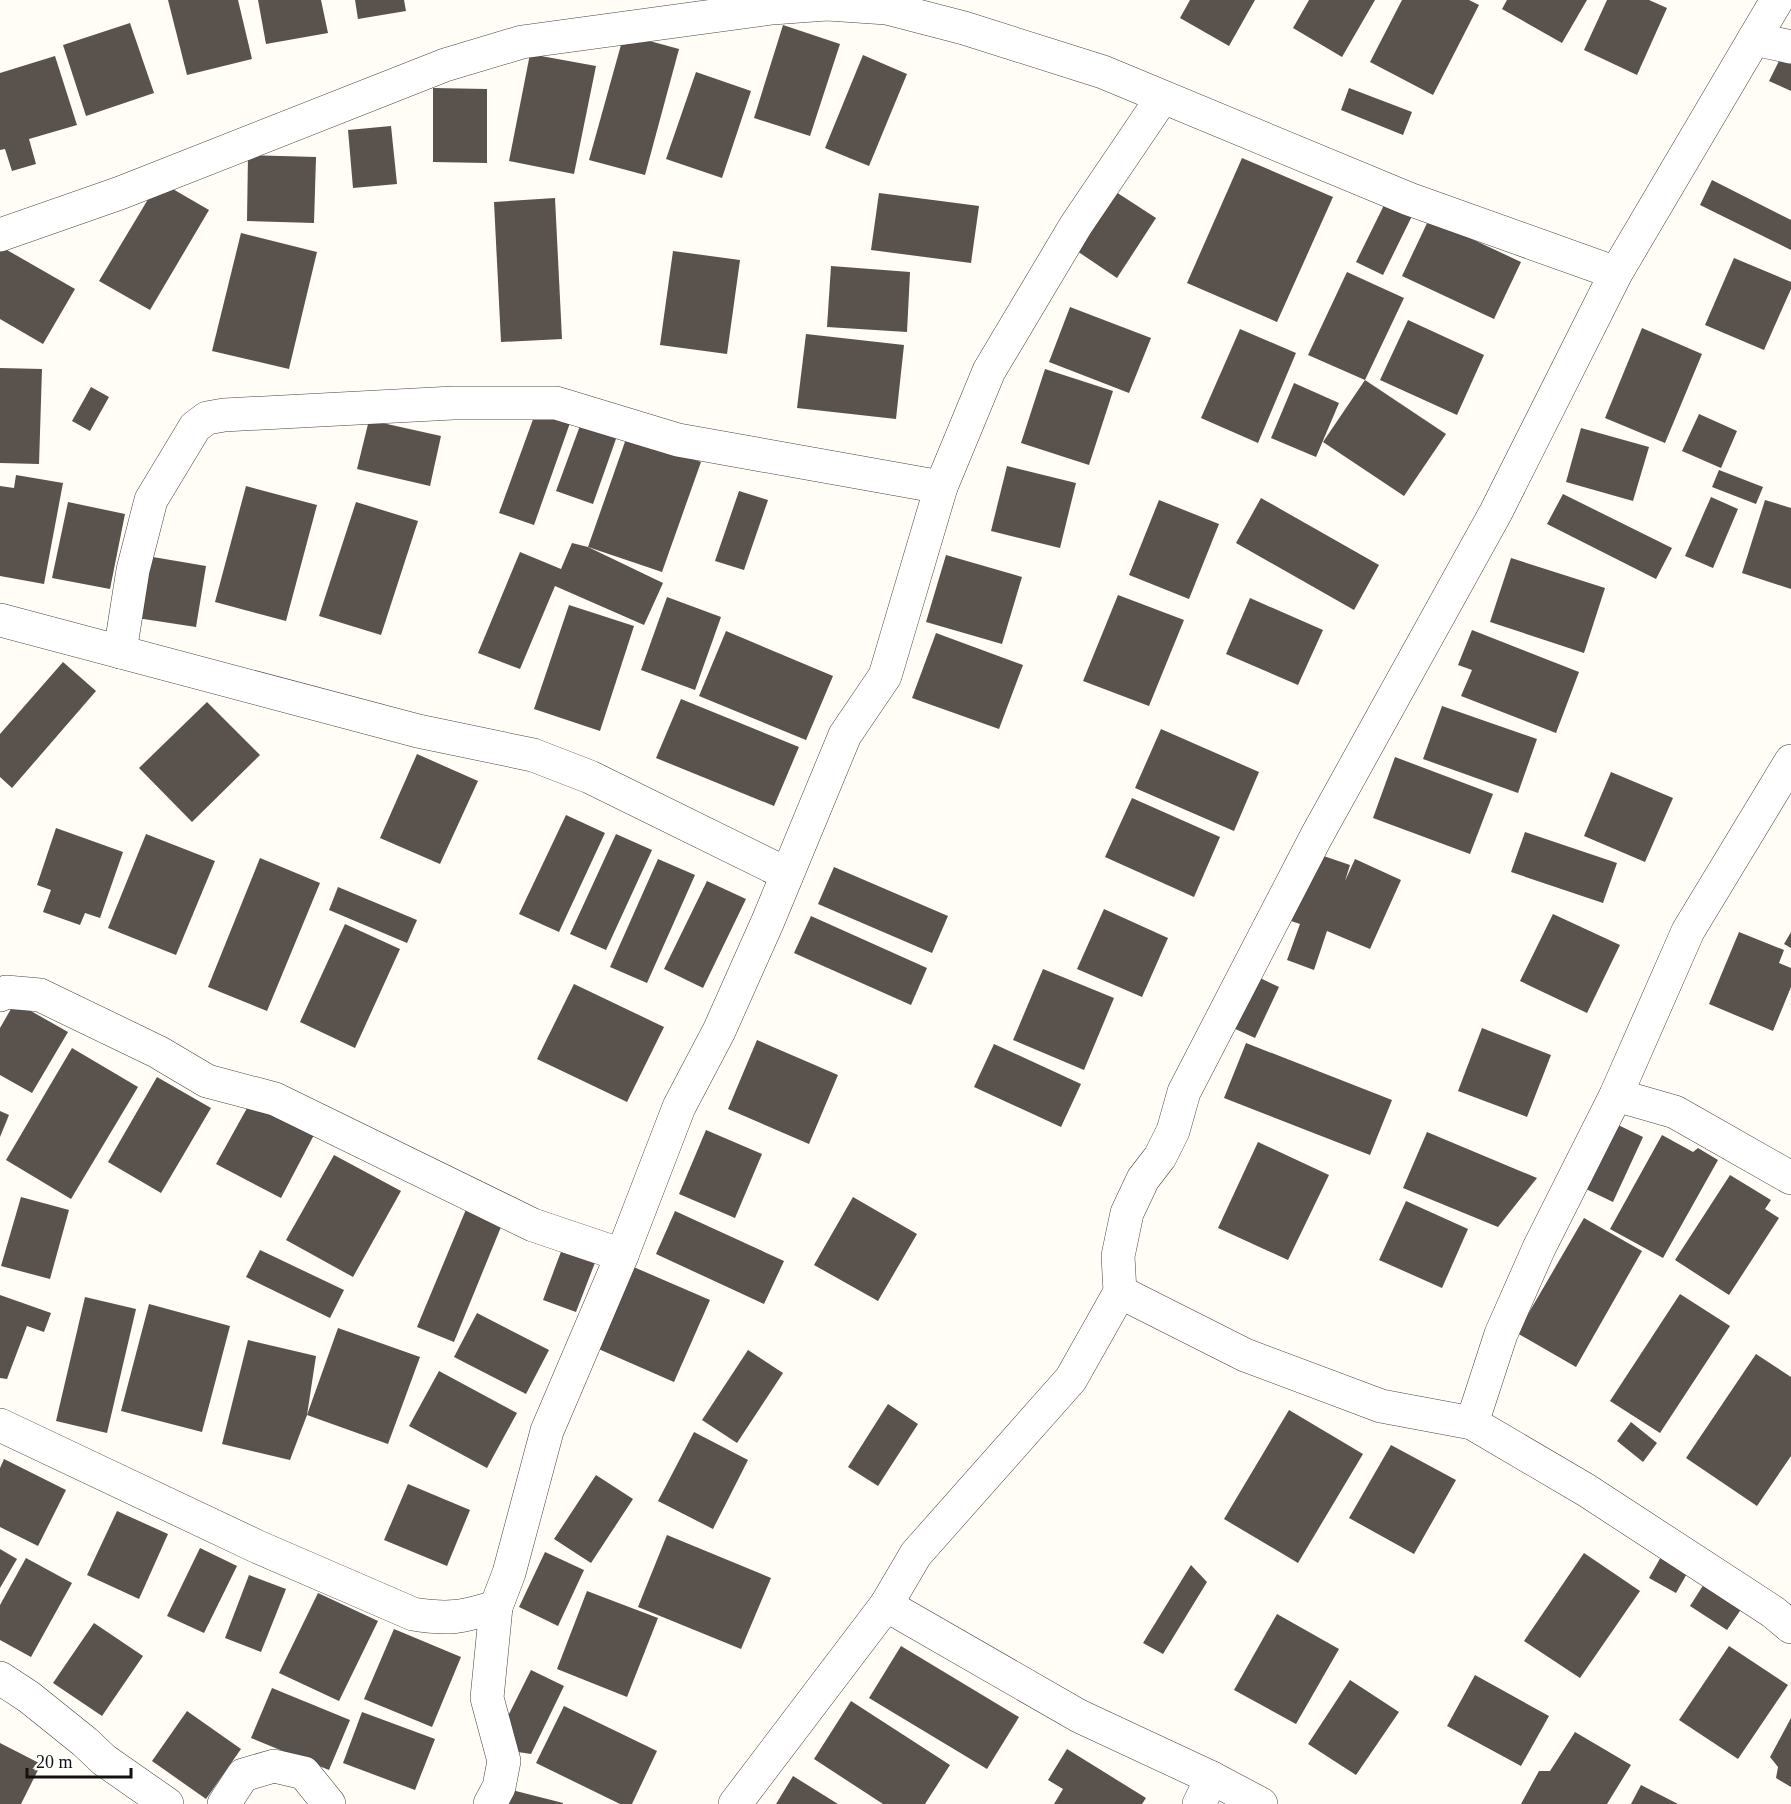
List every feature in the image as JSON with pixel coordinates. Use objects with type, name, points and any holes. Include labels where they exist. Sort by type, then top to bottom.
[{"type":"street","points":[[735,1804],[886,1605],[916,1554],[1071,1379],[1120,1292],[1118,1256],[1127,1213],[1143,1179],[1160,1157],[1173,1131],[1184,1092],[1316,837],[1496,512],[1616,273],[1777,0]]},
{"type":"street","points":[[0,235],[120,193],[456,62],[522,42],[772,8],[827,4],[887,8],[964,28],[1104,72],[1409,199],[1616,273]]},
{"type":"street","points":[[1754,39],[1791,47]]},
{"type":"street","points":[[490,1804],[499,1787],[504,1761],[487,1698],[496,1607],[509,1573],[547,1431],[622,1255],[679,1107],[719,1031],[768,921],[845,735],[885,676],[941,487],[989,370],[1076,225],[1162,98]]},
{"type":"street","points":[[120,652],[133,570],[151,500],[195,427],[207,418],[224,415],[453,403],[556,403],[678,440],[941,487]]},
{"type":"street","points":[[0,620],[418,731],[533,755],[590,777],[787,874]]},
{"type":"street","points":[[1472,1423],[1501,1334],[1539,1248],[1616,1095],[1689,931],[1791,761]]},
{"type":"street","points":[[0,995],[6,992],[40,995],[158,1052],[207,1081],[275,1099],[533,1225],[622,1255]]},
{"type":"street","points":[[1616,1095],[1675,1112],[1791,1178]]},
{"type":"street","points":[[1120,1292],[1245,1355],[1370,1402],[1472,1423],[1586,1490],[1773,1612],[1791,1627]]},
{"type":"street","points":[[0,1425],[258,1547],[413,1614],[460,1618],[496,1607]]},
{"type":"street","points":[[886,1605],[1205,1791],[1262,1804]]},
{"type":"street","points":[[0,1678],[29,1697],[86,1742],[104,1760],[167,1804]]},
{"type":"street","points":[[224,1804],[243,1775],[274,1766],[304,1773],[329,1804]]},
{"type":"building","points":[[168,0],[238,0],[252,59],[187,75]]},
{"type":"building","points":[[258,0],[321,0],[328,33],[266,44]]},
{"type":"building","points":[[355,0],[404,0],[406,11],[358,19]]},
{"type":"building","points":[[1190,0],[1255,0],[1229,46],[1180,18]]},
{"type":"building","points":[[1309,0],[1375,0],[1342,57],[1293,28]]},
{"type":"building","points":[[1402,0],[1469,0],[1479,5],[1433,95],[1370,62]]},
{"type":"building","points":[[1507,0],[1587,0],[1562,43],[1502,9]]},
{"type":"building","points":[[1607,0],[1649,0],[1667,8],[1637,75],[1584,50]]},
{"type":"building","points":[[130,23],[154,93],[86,116],[63,45]]},
{"type":"building","points":[[783,25],[840,44],[810,136],[754,118]]},
{"type":"building","points":[[624,34],[679,49],[645,175],[589,160]]},
{"type":"building","points":[[1786,47],[1791,50],[1791,91],[1769,81]]},
{"type":"building","points":[[530,54],[596,66],[574,174],[509,161]]},
{"type":"building","points":[[863,55],[907,74],[869,166],[825,148]]},
{"type":"building","points":[[55,56],[77,125],[29,139],[36,164],[12,171],[5,149],[0,150],[0,73]]},
{"type":"building","points":[[696,72],[751,91],[722,178],[666,159]]},
{"type":"building","points":[[433,88],[487,89],[487,163],[433,162]]},
{"type":"building","points":[[1349,88],[1412,112],[1403,135],[1341,110]]},
{"type":"building","points":[[391,126],[397,184],[353,188],[348,130]]},
{"type":"building","points":[[248,155],[316,157],[314,223],[247,221]]},
{"type":"building","points":[[1242,158],[1333,197],[1277,322],[1187,283]]},
{"type":"building","points":[[1712,180],[1791,220],[1791,250],[1700,205]]},
{"type":"building","points":[[159,181],[209,210],[150,310],[99,281]]},
{"type":"building","points":[[1116,192],[1156,218],[1117,278],[1077,251]]},
{"type":"building","points":[[879,193],[979,206],[971,263],[871,250]]},
{"type":"building","points":[[555,198],[562,339],[501,342],[494,202]]},
{"type":"building","points":[[1387,199],[1414,212],[1383,275],[1356,262]]},
{"type":"building","points":[[1429,219],[1521,262],[1494,319],[1402,276]]},
{"type":"building","points":[[241,233],[317,252],[289,369],[212,351]]},
{"type":"building","points":[[0,246],[75,289],[43,344],[0,319]]},
{"type":"building","points":[[673,251],[740,260],[727,354],[660,345]]},
{"type":"building","points":[[1734,258],[1791,282],[1791,289],[1764,350],[1705,325]]},
{"type":"building","points":[[831,266],[910,272],[907,332],[827,327]]},
{"type":"building","points":[[1347,272],[1404,298],[1365,380],[1308,355]]},
{"type":"building","points":[[1070,307],[1151,338],[1129,393],[1049,362]]},
{"type":"building","points":[[1408,320],[1484,355],[1457,415],[1380,380]]},
{"type":"building","points":[[1642,328],[1702,354],[1665,443],[1605,418]]},
{"type":"building","points":[[1240,329],[1296,353],[1258,443],[1201,418]]},
{"type":"building","points":[[806,334],[904,345],[896,419],[797,408]]},
{"type":"building","points":[[0,368],[42,369],[39,464],[0,463]]},
{"type":"building","points":[[1045,369],[1113,391],[1089,465],[1021,443]]},
{"type":"building","points":[[1365,380],[1446,434],[1404,496],[1323,442]]},
{"type":"building","points":[[1294,383],[1339,403],[1316,457],[1271,438]]},
{"type":"building","points":[[91,387],[109,397],[90,431],[72,421]]},
{"type":"building","points":[[536,411],[570,423],[534,525],[499,513]]},
{"type":"building","points":[[1699,414],[1737,431],[1721,468],[1682,451]]},
{"type":"building","points":[[369,420],[441,436],[430,486],[357,469]]},
{"type":"building","points":[[581,423],[617,436],[593,504],[556,491]]},
{"type":"building","points":[[1581,428],[1649,447],[1633,501],[1566,482]]},
{"type":"building","points":[[627,436],[701,462],[662,572],[588,547]]},
{"type":"building","points":[[1007,466],[1076,483],[1060,548],[991,531]]},
{"type":"building","points":[[1719,470],[1763,487],[1756,504],[1712,487]]},
{"type":"building","points":[[16,475],[63,483],[44,584],[0,576],[0,486],[14,488]]},
{"type":"building","points":[[246,486],[317,505],[286,621],[215,602]]},
{"type":"building","points":[[739,491],[768,500],[744,570],[715,561]]},
{"type":"building","points":[[1563,494],[1672,548],[1656,579],[1547,524]]},
{"type":"building","points":[[1711,497],[1738,509],[1713,568],[1685,556]]},
{"type":"building","points":[[1261,498],[1379,565],[1354,610],[1236,543]]},
{"type":"building","points":[[1159,500],[1219,524],[1189,599],[1129,575]]},
{"type":"building","points":[[1765,500],[1791,508],[1791,589],[1742,573]]},
{"type":"building","points":[[68,502],[125,514],[110,589],[52,578]]},
{"type":"building","points":[[356,502],[418,521],[381,635],[319,616]]},
{"type":"building","points":[[572,543],[588,547],[663,583],[644,625],[555,586],[520,669],[478,653],[520,552],[561,569]]},
{"type":"building","points":[[946,555],[1022,577],[1002,644],[926,622]]},
{"type":"building","points":[[147,556],[206,566],[196,627],[137,618]]},
{"type":"building","points":[[1511,558],[1605,588],[1584,653],[1490,622]]},
{"type":"building","points":[[1118,595],[1184,620],[1149,706],[1083,681]]},
{"type":"building","points":[[667,597],[721,617],[695,690],[641,670]]},
{"type":"building","points":[[1250,598],[1323,630],[1298,685],[1226,654]]},
{"type":"building","points":[[569,605],[634,626],[600,731],[534,709]]},
{"type":"building","points":[[1472,630],[1579,672],[1556,733],[1461,696],[1472,670],[1458,665]]},
{"type":"building","points":[[726,631],[833,676],[806,740],[699,696]]},
{"type":"building","points":[[936,633],[1023,665],[999,729],[912,698]]},
{"type":"building","points":[[63,662],[96,691],[12,788],[0,777],[0,734]]},
{"type":"building","points":[[681,699],[799,747],[774,806],[656,758]]},
{"type":"building","points":[[207,702],[260,755],[192,822],[139,768]]},
{"type":"building","points":[[1442,706],[1537,739],[1518,793],[1423,759]]},
{"type":"building","points":[[1161,729],[1259,772],[1234,831],[1135,788]]},
{"type":"building","points":[[417,754],[478,781],[440,864],[380,838]]},
{"type":"building","points":[[1395,757],[1493,794],[1470,854],[1373,818]]},
{"type":"building","points":[[1611,772],[1673,798],[1645,862],[1584,836]]},
{"type":"building","points":[[1132,798],[1220,837],[1194,897],[1105,857]]},
{"type":"building","points":[[566,815],[605,833],[559,932],[519,914]]},
{"type":"building","points":[[56,828],[123,852],[100,918],[85,913],[80,925],[43,912],[51,890],[37,885]]},
{"type":"building","points":[[1525,832],[1617,863],[1603,903],[1511,872]]},
{"type":"building","points":[[146,834],[215,861],[176,955],[108,928]]},
{"type":"building","points":[[616,834],[652,850],[606,950],[570,934]]},
{"type":"building","points":[[1312,852],[1350,865],[1345,881],[1355,859],[1401,880],[1370,949],[1327,931],[1314,970],[1287,960],[1300,924],[1288,920]]},
{"type":"building","points":[[260,858],[320,883],[267,1011],[208,987]]},
{"type":"building","points":[[658,859],[695,875],[647,983],[610,967]]},
{"type":"building","points":[[834,867],[948,916],[932,953],[818,904]]},
{"type":"building","points":[[707,881],[746,899],[703,988],[664,969]]},
{"type":"building","points":[[338,887],[417,920],[407,943],[329,910]]},
{"type":"building","points":[[1104,909],[1168,938],[1142,997],[1077,969]]},
{"type":"building","points":[[1553,914],[1620,945],[1587,1013],[1520,981]]},
{"type":"building","points":[[811,916],[927,968],[911,1005],[794,953]]},
{"type":"building","points":[[345,924],[400,949],[355,1048],[300,1022]]},
{"type":"building","points":[[1739,932],[1784,950],[1779,963],[1791,968],[1791,987],[1773,1031],[1709,1004]]},
{"type":"building","points":[[1791,932],[1791,948],[1784,944]]},
{"type":"building","points":[[1043,969],[1114,998],[1084,1070],[1013,1040]]},
{"type":"building","points":[[1256,976],[1279,987],[1255,1038],[1231,1027]]},
{"type":"building","points":[[574,984],[664,1027],[627,1102],[537,1059]]},
{"type":"building","points":[[15,1002],[68,1032],[32,1093],[0,1075],[0,1028]]},
{"type":"building","points":[[1482,1028],[1551,1055],[1527,1117],[1458,1091]]},
{"type":"building","points":[[757,1040],[838,1075],[809,1144],[728,1109]]},
{"type":"building","points":[[1246,1043],[1392,1100],[1370,1155],[1224,1098]]},
{"type":"building","points":[[994,1044],[1081,1084],[1061,1127],[974,1087]]},
{"type":"building","points":[[72,1048],[138,1087],[71,1199],[6,1160]]},
{"type":"building","points":[[157,1077],[211,1108],[161,1193],[108,1162]]},
{"type":"building","points":[[252,1099],[315,1133],[281,1198],[216,1164]]},
{"type":"building","points":[[0,1111],[9,1115],[0,1137]]},
{"type":"building","points":[[1614,1123],[1643,1137],[1613,1202],[1584,1188]]},
{"type":"building","points":[[706,1130],[762,1154],[735,1218],[679,1194]]},
{"type":"building","points":[[1427,1132],[1537,1178],[1498,1227],[1403,1188]]},
{"type":"building","points":[[1662,1135],[1693,1152],[1698,1148],[1718,1160],[1663,1258],[1610,1229]]},
{"type":"building","points":[[1258,1142],[1329,1175],[1288,1260],[1218,1228]]},
{"type":"building","points":[[334,1155],[401,1191],[353,1277],[286,1240]]},
{"type":"building","points":[[1730,1175],[1771,1200],[1765,1209],[1779,1218],[1729,1295],[1675,1260]]},
{"type":"building","points":[[21,1197],[69,1210],[50,1279],[1,1266]]},
{"type":"building","points":[[853,1197],[917,1234],[878,1301],[814,1265]]},
{"type":"building","points":[[1406,1201],[1468,1229],[1442,1288],[1379,1260]]},
{"type":"building","points":[[467,1207],[503,1222],[454,1342],[417,1327]]},
{"type":"building","points":[[675,1211],[784,1261],[764,1304],[656,1254]]},
{"type":"building","points":[[1584,1218],[1642,1251],[1576,1367],[1517,1333]]},
{"type":"building","points":[[572,1222],[606,1234],[576,1312],[543,1300]]},
{"type":"building","points":[[260,1250],[344,1290],[330,1318],[246,1277]]},
{"type":"building","points":[[629,1265],[710,1300],[674,1382],[594,1347]]},
{"type":"building","points":[[1680,1294],[1730,1326],[1660,1433],[1610,1401]]},
{"type":"building","points":[[0,1295],[51,1313],[44,1332],[27,1326],[7,1379],[0,1378]]},
{"type":"building","points":[[85,1297],[136,1309],[107,1433],[56,1421]]},
{"type":"building","points":[[149,1304],[230,1326],[202,1432],[121,1411]]},
{"type":"building","points":[[477,1313],[549,1350],[526,1394],[454,1357]]},
{"type":"building","points":[[338,1328],[420,1357],[388,1444],[307,1415]]},
{"type":"building","points":[[248,1340],[316,1356],[307,1415],[290,1460],[222,1444]]},
{"type":"building","points":[[748,1350],[783,1373],[737,1443],[702,1420]]},
{"type":"building","points":[[1756,1354],[1791,1377],[1791,1456],[1757,1506],[1686,1458]]},
{"type":"building","points":[[439,1371],[517,1413],[487,1468],[409,1426]]},
{"type":"building","points":[[888,1404],[918,1424],[878,1486],[848,1467]]},
{"type":"building","points":[[1289,1410],[1363,1454],[1298,1563],[1224,1519]]},
{"type":"building","points":[[1631,1422],[1657,1443],[1643,1462],[1617,1441]]},
{"type":"building","points":[[694,1432],[748,1460],[713,1529],[658,1501]]},
{"type":"building","points":[[1391,1445],[1456,1480],[1414,1554],[1349,1518]]},
{"type":"building","points":[[4,1459],[66,1490],[38,1546],[0,1527],[0,1468]]},
{"type":"building","points":[[596,1475],[633,1499],[591,1563],[554,1539]]},
{"type":"building","points":[[408,1484],[470,1510],[447,1566],[384,1540]]},
{"type":"building","points":[[117,1511],[168,1534],[139,1599],[87,1575]]},
{"type":"building","points":[[667,1535],[771,1578],[741,1649],[638,1607]]},
{"type":"building","points":[[200,1548],[237,1566],[204,1633],[167,1616]]},
{"type":"building","points":[[0,1549],[17,1559],[0,1588]]},
{"type":"building","points":[[545,1552],[584,1570],[558,1626],[519,1607]]},
{"type":"building","points":[[1584,1553],[1640,1591],[1580,1678],[1524,1641]]},
{"type":"building","points":[[1662,1555],[1689,1570],[1676,1593],[1649,1578]]},
{"type":"building","points":[[26,1558],[72,1583],[31,1657],[0,1640],[0,1605]]},
{"type":"building","points":[[1191,1565],[1207,1582],[1163,1654],[1143,1643]]},
{"type":"building","points":[[249,1575],[286,1589],[261,1652],[225,1638]]},
{"type":"building","points":[[1704,1584],[1742,1608],[1727,1630],[1690,1606]]},
{"type":"building","points":[[587,1591],[658,1618],[627,1697],[557,1669]]},
{"type":"building","points":[[318,1593],[378,1621],[339,1701],[279,1673]]},
{"type":"building","points":[[1277,1614],[1339,1649],[1296,1724],[1234,1690]]},
{"type":"building","points":[[94,1623],[143,1656],[102,1716],[53,1683]]},
{"type":"building","points":[[394,1629],[461,1657],[432,1727],[364,1699]]},
{"type":"building","points":[[901,1646],[1019,1717],[987,1769],[869,1698]]},
{"type":"building","points":[[1729,1646],[1788,1685],[1738,1759],[1679,1720]]},
{"type":"building","points":[[531,1670],[564,1686],[531,1754],[492,1748]]},
{"type":"building","points":[[1475,1675],[1549,1716],[1521,1766],[1447,1726]]},
{"type":"building","points":[[1350,1680],[1399,1712],[1356,1775],[1308,1744]]},
{"type":"building","points":[[272,1688],[350,1720],[329,1770],[251,1738]]},
{"type":"building","points":[[851,1701],[950,1765],[925,1804],[883,1804],[814,1759]]},
{"type":"building","points":[[564,1706],[657,1751],[632,1804],[620,1804],[536,1763]]},
{"type":"building","points":[[187,1711],[241,1749],[206,1799],[152,1761]]},
{"type":"building","points":[[362,1712],[435,1739],[415,1790],[343,1763]]},
{"type":"building","points":[[1791,1718],[1791,1787],[1776,1778],[1778,1767],[1770,1757]]},
{"type":"building","points":[[1575,1732],[1631,1765],[1607,1804],[1521,1804],[1539,1771],[1550,1771]]},
{"type":"building","points":[[0,1743],[41,1764],[21,1804],[0,1804]]},
{"type":"building","points":[[1067,1749],[1146,1798],[1142,1804],[1054,1804],[1063,1789],[1048,1780]]},
{"type":"building","points":[[793,1776],[838,1804],[776,1804]]},
{"type":"building","points":[[488,1784],[563,1803],[563,1804],[483,1804]]},
{"type":"building","points":[[1641,1785],[1678,1804],[1631,1804]]}]
